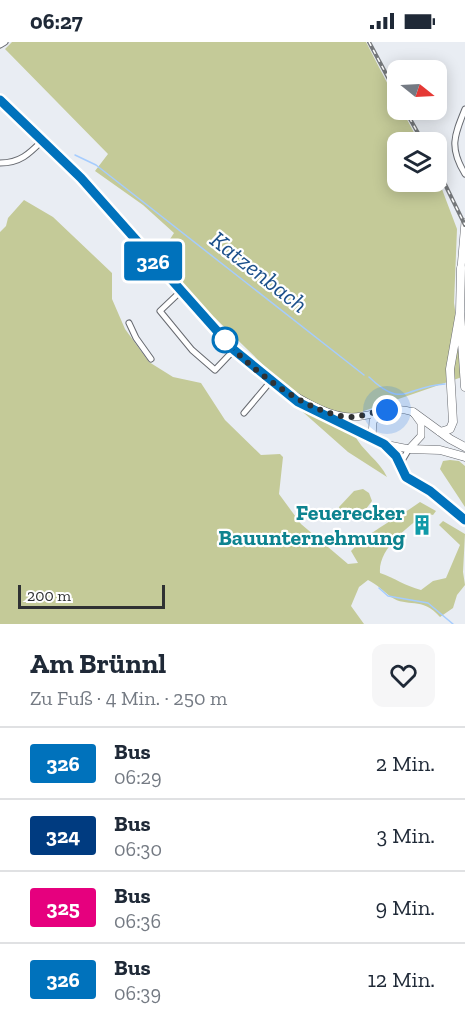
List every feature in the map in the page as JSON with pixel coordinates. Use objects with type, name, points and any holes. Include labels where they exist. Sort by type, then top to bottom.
[{"type":"highway","points":[[461,267],[460,312],[465,387]]},
{"type":"highway","points":[[440,432],[450,429],[453,422],[450,369],[460,312]]},
{"type":"highway","points":[[461,336],[465,348]]},
{"type":"highway","points":[[413,412],[465,447]]},
{"type":"highway","points":[[409,449],[440,450],[465,457]]},
{"type":"main road","points":[[0,100],[43,140],[106,205],[180,292],[234,350],[270,381],[298,402],[338,418],[384,444],[409,449],[419,440],[422,430],[421,423],[413,412],[399,408],[338,418]]},
{"type":"main road","points":[[461,267],[465,222]]},
{"type":"main road","points":[[372,437],[373,421],[387,410]]},
{"type":"street","points":[[0,45],[5,42]]},
{"type":"street","points":[[464,172],[453,146],[465,110]]},
{"type":"street","points":[[0,163],[12,164],[20,160],[43,140]]},
{"type":"street","points":[[180,292],[160,310],[192,350],[215,370],[234,350]]},
{"type":"street","points":[[129,323],[136,338],[151,359]]},
{"type":"street","points":[[244,413],[270,381]]},
{"type":"street","points":[[384,444],[400,464],[406,477],[430,491],[465,520]]},
{"type":"street","points":[[400,464],[409,449]]},
{"type":"green space","points":[[12,42],[366,42],[387,83],[387,120],[407,120],[414,132],[387,132],[387,192],[443,192],[457,229],[454,303],[465,376],[358,413],[340,413],[319,406],[286,387],[214,317],[216,323],[157,255],[188,289],[159,256],[174,233],[143,205],[95,171],[108,154],[5,49]]},
{"type":"green space","points":[[24,200],[53,217],[112,273],[112,299],[125,329],[149,362],[173,377],[201,383],[225,420],[261,455],[280,454],[283,457],[279,494],[301,524],[348,564],[358,563],[351,551],[358,544],[420,502],[436,511],[433,515],[425,513],[395,539],[384,555],[380,573],[421,590],[433,581],[446,578],[460,545],[439,525],[443,521],[465,534],[463,572],[465,585],[457,595],[453,608],[440,617],[421,604],[403,602],[391,597],[368,580],[359,587],[351,606],[364,624],[0,624],[0,232],[6,226],[8,218]]},
{"type":"green space","points":[[295,405],[339,426],[344,432],[354,434],[387,477],[348,452]]},
{"type":"green space","points":[[443,461],[459,461],[465,466],[465,507],[440,469]]},
{"type":"green space","points":[[363,489],[369,493],[372,501],[366,509],[340,512],[339,507],[354,491]]},
{"type":"waterway","name":"Katzenbach","points":[[75,155],[96,165],[364,375]]},
{"type":"waterway","name":"Katzenbach","points":[[369,377],[380,387],[398,394],[445,384]]},
{"type":"waterway","points":[[379,588],[388,596],[428,603],[453,624]]},
{"type":"railway","points":[[369,42],[387,76]]},
{"type":"railway","points":[[411,120],[417,132]]},
{"type":"railway","points":[[447,188],[465,225]]},
{"type":"bus line","name":"326","points":[[0,100],[81,178],[234,350],[298,402],[335,421],[368,434],[384,444],[396,456],[406,477],[452,507],[465,520]]},
{"type":"place","name":"Feuerecker Bauunternehmung","points":[[422,525]]},
{"type":"route","points":[[225,340],[261,374],[278,386],[327,412],[352,417],[387,410]]}]
